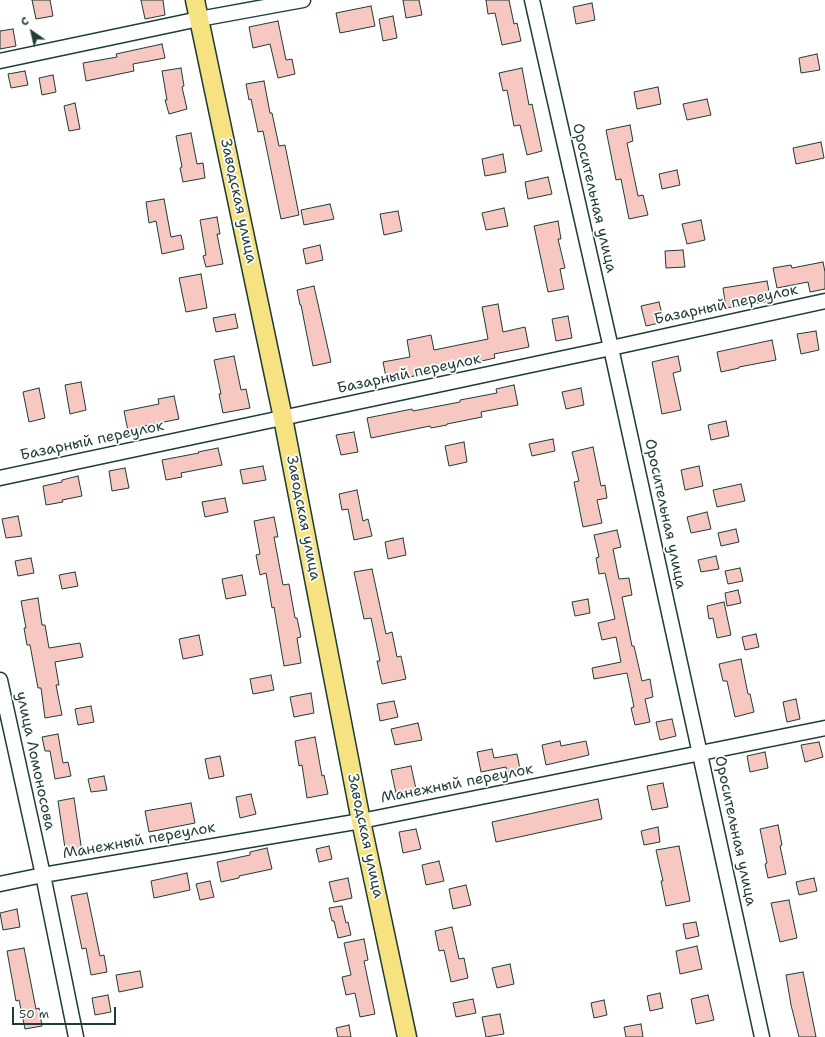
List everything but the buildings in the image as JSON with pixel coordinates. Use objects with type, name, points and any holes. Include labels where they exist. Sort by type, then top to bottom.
[{"type":"main road","name":"Заводская улица","points":[[195,0],[284,418],[361,821],[407,1037]]},
{"type":"street","points":[[0,61],[199,19],[303,0]]},
{"type":"street","name":"Оросительная улица","points":[[532,0],[611,348],[762,1037]]},
{"type":"street","name":"Базарный переулок","points":[[0,478],[825,301]]},
{"type":"street","name":"улица Ломоносова","points":[[0,680],[43,874],[76,1037]]},
{"type":"street","name":"Манежный переулок","points":[[0,884],[43,874],[361,821],[825,728]]}]
